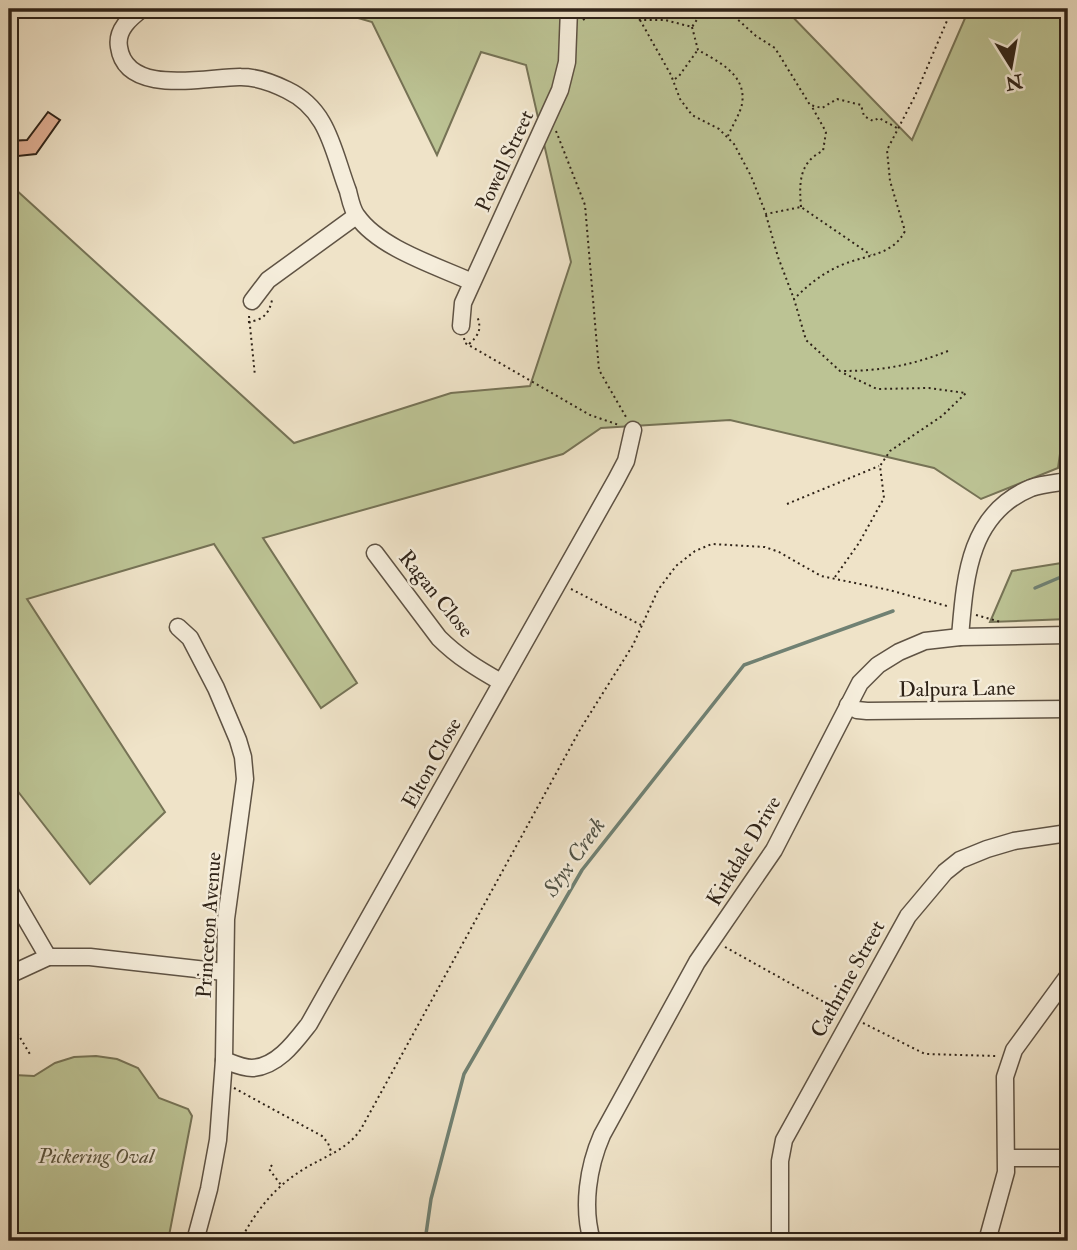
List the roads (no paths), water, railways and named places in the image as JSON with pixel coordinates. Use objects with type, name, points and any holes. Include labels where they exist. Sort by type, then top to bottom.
[{"type":"street","points":[[142,9],[121,30],[118,47],[124,63],[138,73],[179,83],[242,77],[267,81],[290,91],[309,105],[325,123],[356,216],[396,247],[471,282]]},
{"type":"street","name":"Powell Street","points":[[461,326],[463,303],[471,282],[550,116],[567,62],[569,9]]},
{"type":"street","points":[[252,301],[268,280],[356,216]]},
{"type":"street","name":"Elton Close","points":[[224,1060],[252,1068],[264,1065],[282,1055],[309,1024],[626,461],[633,430]]},
{"type":"street","points":[[960,637],[967,574],[980,531],[1003,505],[1031,488],[1068,481]]},
{"type":"street","name":"Ragan Close","points":[[375,553],[445,644],[463,660],[501,682]]},
{"type":"street","name":"Princeton Avenue","points":[[178,627],[190,638],[200,654],[238,740],[245,779],[226,919],[223,972],[224,1060],[218,1140],[209,1189],[195,1241]]},
{"type":"street","name":"Kirkdale Drive","points":[[592,1241],[588,1189],[592,1160],[602,1135],[668,1013],[712,940],[774,850],[860,683],[878,665],[925,641],[960,637],[1068,635]]},
{"type":"street","name":"Dalpura Lane","points":[[848,705],[867,712],[1068,709]]},
{"type":"street","name":"Cathrine Street","points":[[780,1241],[781,1150],[788,1130],[908,916],[945,872],[960,860],[1014,841],[1068,833]]},
{"type":"street","points":[[9,890],[48,957]]},
{"type":"street","points":[[9,975],[48,957],[90,957],[223,972]]},
{"type":"street","points":[[987,1241],[1006,1172],[1005,1077],[1011,1056],[1068,976]]},
{"type":"street","points":[[1007,1158],[1068,1158]]},
{"type":"waterway","points":[[1035,588],[1068,574]]},
{"type":"waterway","name":"Styx Creek","points":[[425,1241],[431,1199],[464,1074],[582,870],[744,665],[893,611]]},
{"type":"park label","name":"Pickering Oval","points":[[96,1156]]}]
